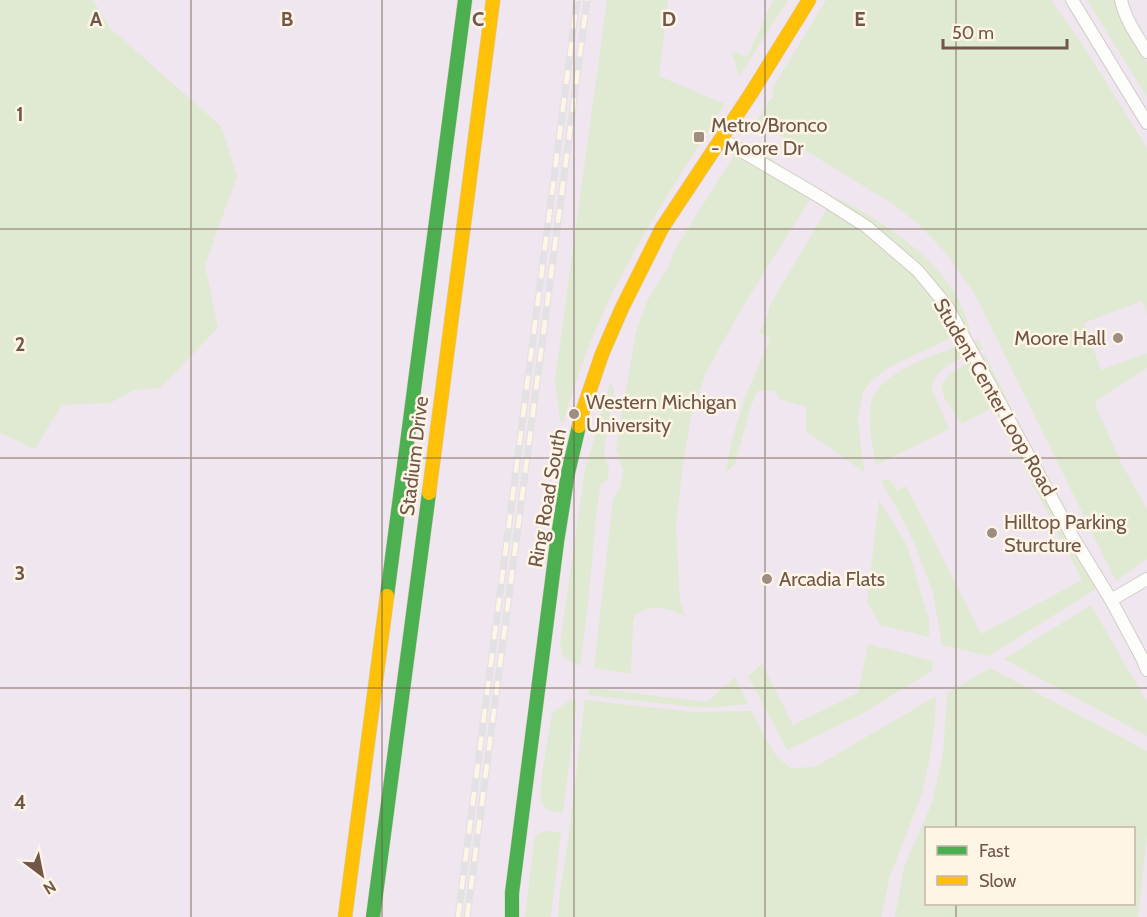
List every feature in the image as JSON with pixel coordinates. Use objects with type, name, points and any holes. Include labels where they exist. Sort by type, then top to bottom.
[{"type":"main road","name":"Stadium Drive","points":[[345,917],[465,0]]},
{"type":"main road","name":"Stadium Drive","points":[[373,917],[493,0]]},
{"type":"main road","name":"Ring Road South","points":[[512,917],[512,893],[542,671],[556,542],[568,473],[582,413],[602,354],[662,228],[809,0]]},
{"type":"street","points":[[1072,0],[1147,123]]},
{"type":"street","points":[[1121,0],[1131,27],[1147,52]]},
{"type":"street","name":"Student Center Loop Road","points":[[721,139],[867,227],[918,271],[940,297],[1111,600],[1147,670]]},
{"type":"street","points":[[1111,600],[1147,579]]},
{"type":"shaded area","name":"Western Michigan University","points":[[0,0],[1147,0],[1147,917],[0,917]]},
{"type":"green space","points":[[0,0],[93,0],[111,29],[221,126],[237,176],[205,265],[218,328],[160,388],[135,390],[110,403],[62,405],[35,449],[0,433]]},
{"type":"green space","points":[[607,0],[668,0],[659,76],[725,104],[626,266],[599,322],[563,423],[560,421],[555,380]]},
{"type":"green space","points":[[773,0],[788,0],[739,77],[732,53],[736,52],[747,57]]},
{"type":"green space","points":[[826,0],[1051,0],[1081,42],[1147,148],[1147,314],[1142,301],[1084,323],[1101,370],[1147,353],[1147,368],[1097,400],[1095,404],[1121,463],[1147,509],[1147,559],[1116,581],[974,293],[946,253],[917,223],[891,203],[757,121],[774,96],[773,87]]},
{"type":"green space","points":[[1087,0],[1115,0],[1120,19],[1147,63],[1147,97]]},
{"type":"green space","points":[[743,141],[817,188],[740,311],[706,373],[691,416],[676,525],[680,601],[685,616],[660,608],[649,609],[635,615],[631,674],[594,668],[613,499],[620,487],[623,471],[616,448],[636,332],[648,299],[669,266],[675,249]]},
{"type":"green space","points":[[839,199],[889,228],[933,265],[956,295],[970,329],[890,367],[873,379],[863,392],[858,418],[865,473],[806,431],[806,407],[781,400],[774,391],[757,391],[735,464],[725,473],[744,400],[770,338],[759,333],[770,305],[828,207],[832,201]]},
{"type":"green space","points":[[978,339],[983,349],[945,367],[934,379],[931,387],[949,429],[876,465],[870,406],[879,389],[889,379],[918,362]]},
{"type":"green space","points":[[985,354],[1099,587],[989,656],[942,645],[933,593],[914,542],[881,481],[889,479],[897,490],[906,486],[981,634],[1082,580],[993,407],[962,424],[945,399],[941,387],[948,376]]},
{"type":"green space","points":[[611,381],[614,390],[604,452],[609,470],[607,480],[601,484],[597,508],[580,666],[563,656],[560,643],[585,469]]},
{"type":"green space","points":[[879,500],[907,545],[929,620],[929,637],[880,625],[867,602]]},
{"type":"green space","points":[[1091,605],[1147,702],[1147,736],[1004,659]]},
{"type":"green space","points":[[868,644],[933,661],[932,671],[858,716],[787,750],[748,676],[762,664],[793,725],[858,693]]},
{"type":"green space","points":[[990,668],[1147,751],[1147,836],[1138,917],[895,917],[904,867],[932,803],[943,754],[947,693]]},
{"type":"green space","points":[[735,677],[748,704],[693,707],[588,695],[590,688],[707,702]]},
{"type":"green space","points":[[936,696],[935,722],[922,793],[890,876],[881,917],[558,917],[585,700],[694,712],[752,711],[777,757],[791,768],[815,767]]},
{"type":"green space","points":[[570,700],[577,701],[563,813],[551,811],[543,806],[541,786],[552,713]]},
{"type":"green space","points":[[545,831],[561,832],[551,917],[525,917],[534,841],[536,835]]},
{"type":"railway","points":[[458,917],[577,0]]},
{"type":"railway","points":[[467,917],[587,0]]},
{"type":"traffic: fast","points":[[387,596],[465,0]]},
{"type":"traffic: fast","points":[[512,917],[512,893],[557,542],[568,473],[579,426]]},
{"type":"traffic: fast","points":[[373,917],[429,493]]},
{"type":"traffic: slow","points":[[429,493],[493,0]]},
{"type":"traffic: slow","points":[[579,426],[602,354],[662,228],[752,92],[809,0]]},
{"type":"traffic: slow","points":[[345,917],[387,596]]},
{"type":"place","name":"Metro/Bronco - Moore Dr","points":[[699,137]]},
{"type":"place","name":"Moore Hall","points":[[1118,338]]},
{"type":"place","name":"Western Michigan University","points":[[574,414]]},
{"type":"place","name":"Hilltop Parking Sturcture","points":[[992,533]]},
{"type":"place","name":"Arcadia Flats","points":[[767,579]]}]
